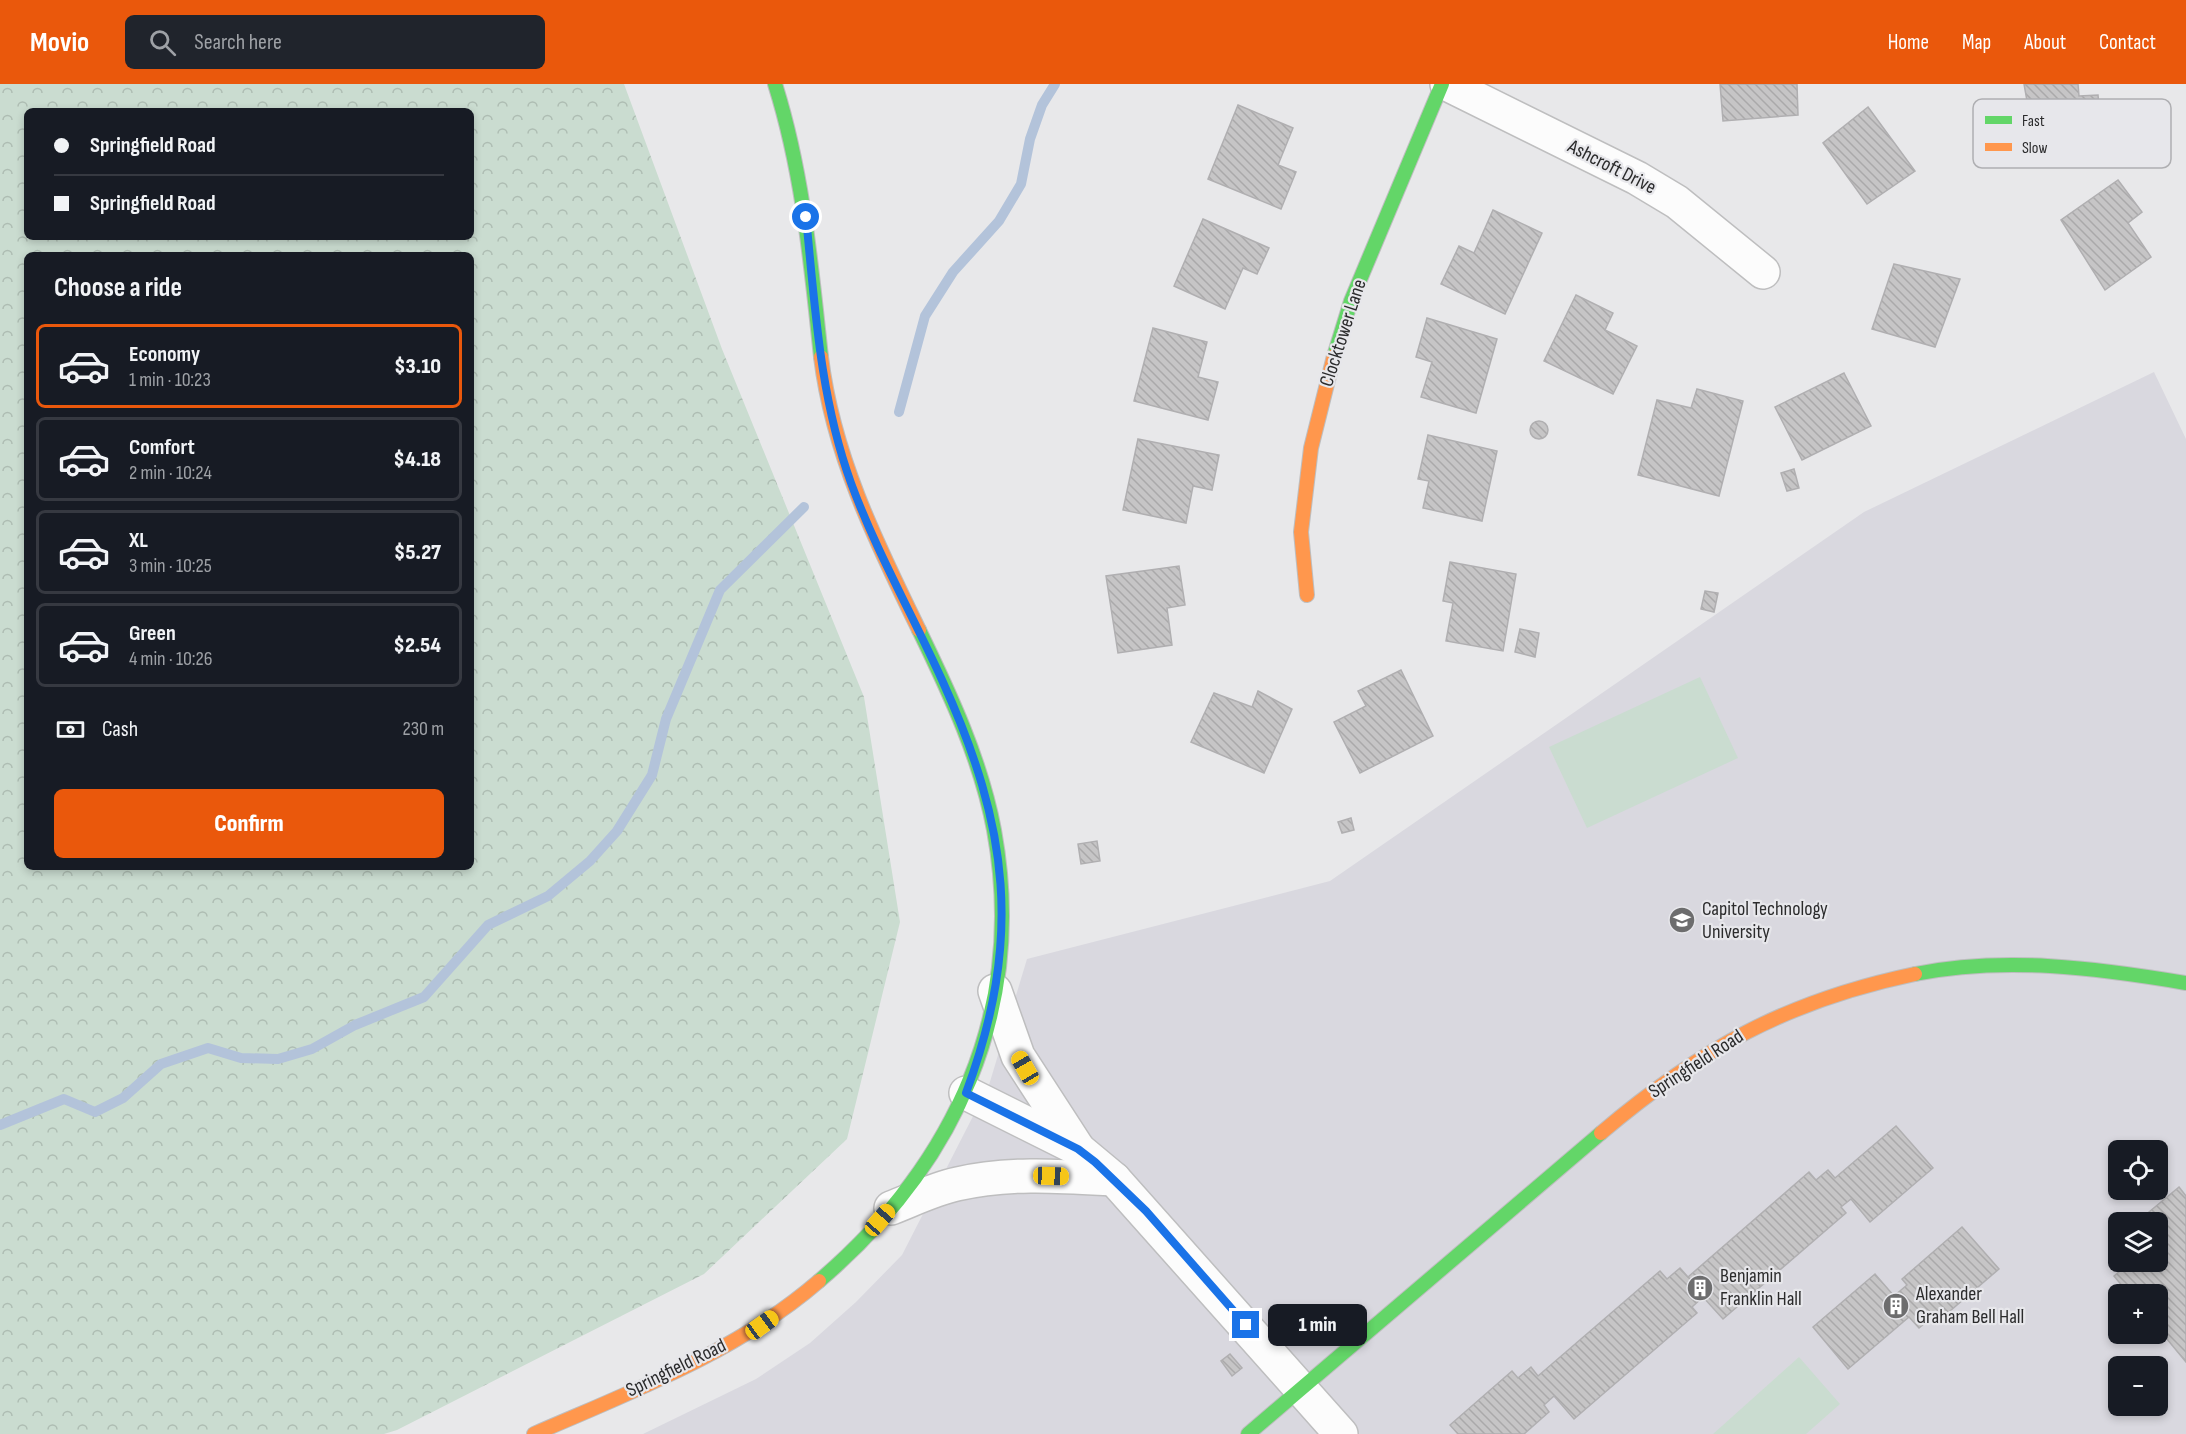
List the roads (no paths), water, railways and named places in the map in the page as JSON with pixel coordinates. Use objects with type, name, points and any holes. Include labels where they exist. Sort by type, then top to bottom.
[{"type":"street","name":"Springfield Road","points":[[534,1434],[670,1372],[762,1325],[824,1278],[891,1208],[948,1130],[966,1093],[980,1054],[995,991],[1003,913],[1001,875],[985,789],[969,740],[875,541],[836,439],[824,381],[806,217],[794,152],[775,84]]},
{"type":"street","name":"Clocktower Lane","points":[[1307,595],[1301,532],[1311,448],[1326,379],[1351,302],[1442,84]]},
{"type":"street","name":"Ashcroft Drive","points":[[1448,84],[1637,178],[1667,196],[1715,231],[1763,272]]},
{"type":"street","name":"Springfield Road","points":[[1248,1434],[1644,1097],[1686,1067],[1767,1020],[1817,1000],[1870,984],[1925,972],[1982,965],[2036,963],[2087,967],[2186,983]]},
{"type":"street","points":[[995,991],[1018,1056],[1078,1149]]},
{"type":"street","points":[[966,1093],[1078,1149],[1114,1179],[1341,1434]]},
{"type":"street","points":[[891,1208],[953,1185],[1012,1175],[1114,1179]]},
{"type":"waterway","points":[[899,412],[925,316],[953,272],[999,221],[1021,184],[1030,139],[1042,105],[1055,84]]},
{"type":"waterway","points":[[0,1125],[64,1099],[95,1112],[123,1098],[161,1064],[208,1048],[241,1058],[278,1059],[312,1049],[355,1025],[424,997],[488,925],[548,896],[590,861],[617,831],[652,775],[666,719],[720,590],[804,507]]},
{"type":"place","name":"Capitol Technology University","points":[[1682,920]]},
{"type":"place","name":"Benjamin Franklin Hall","points":[[1700,1288]]},
{"type":"place","name":"Alexander Graham Bell Hall","points":[[1896,1306]]}]
